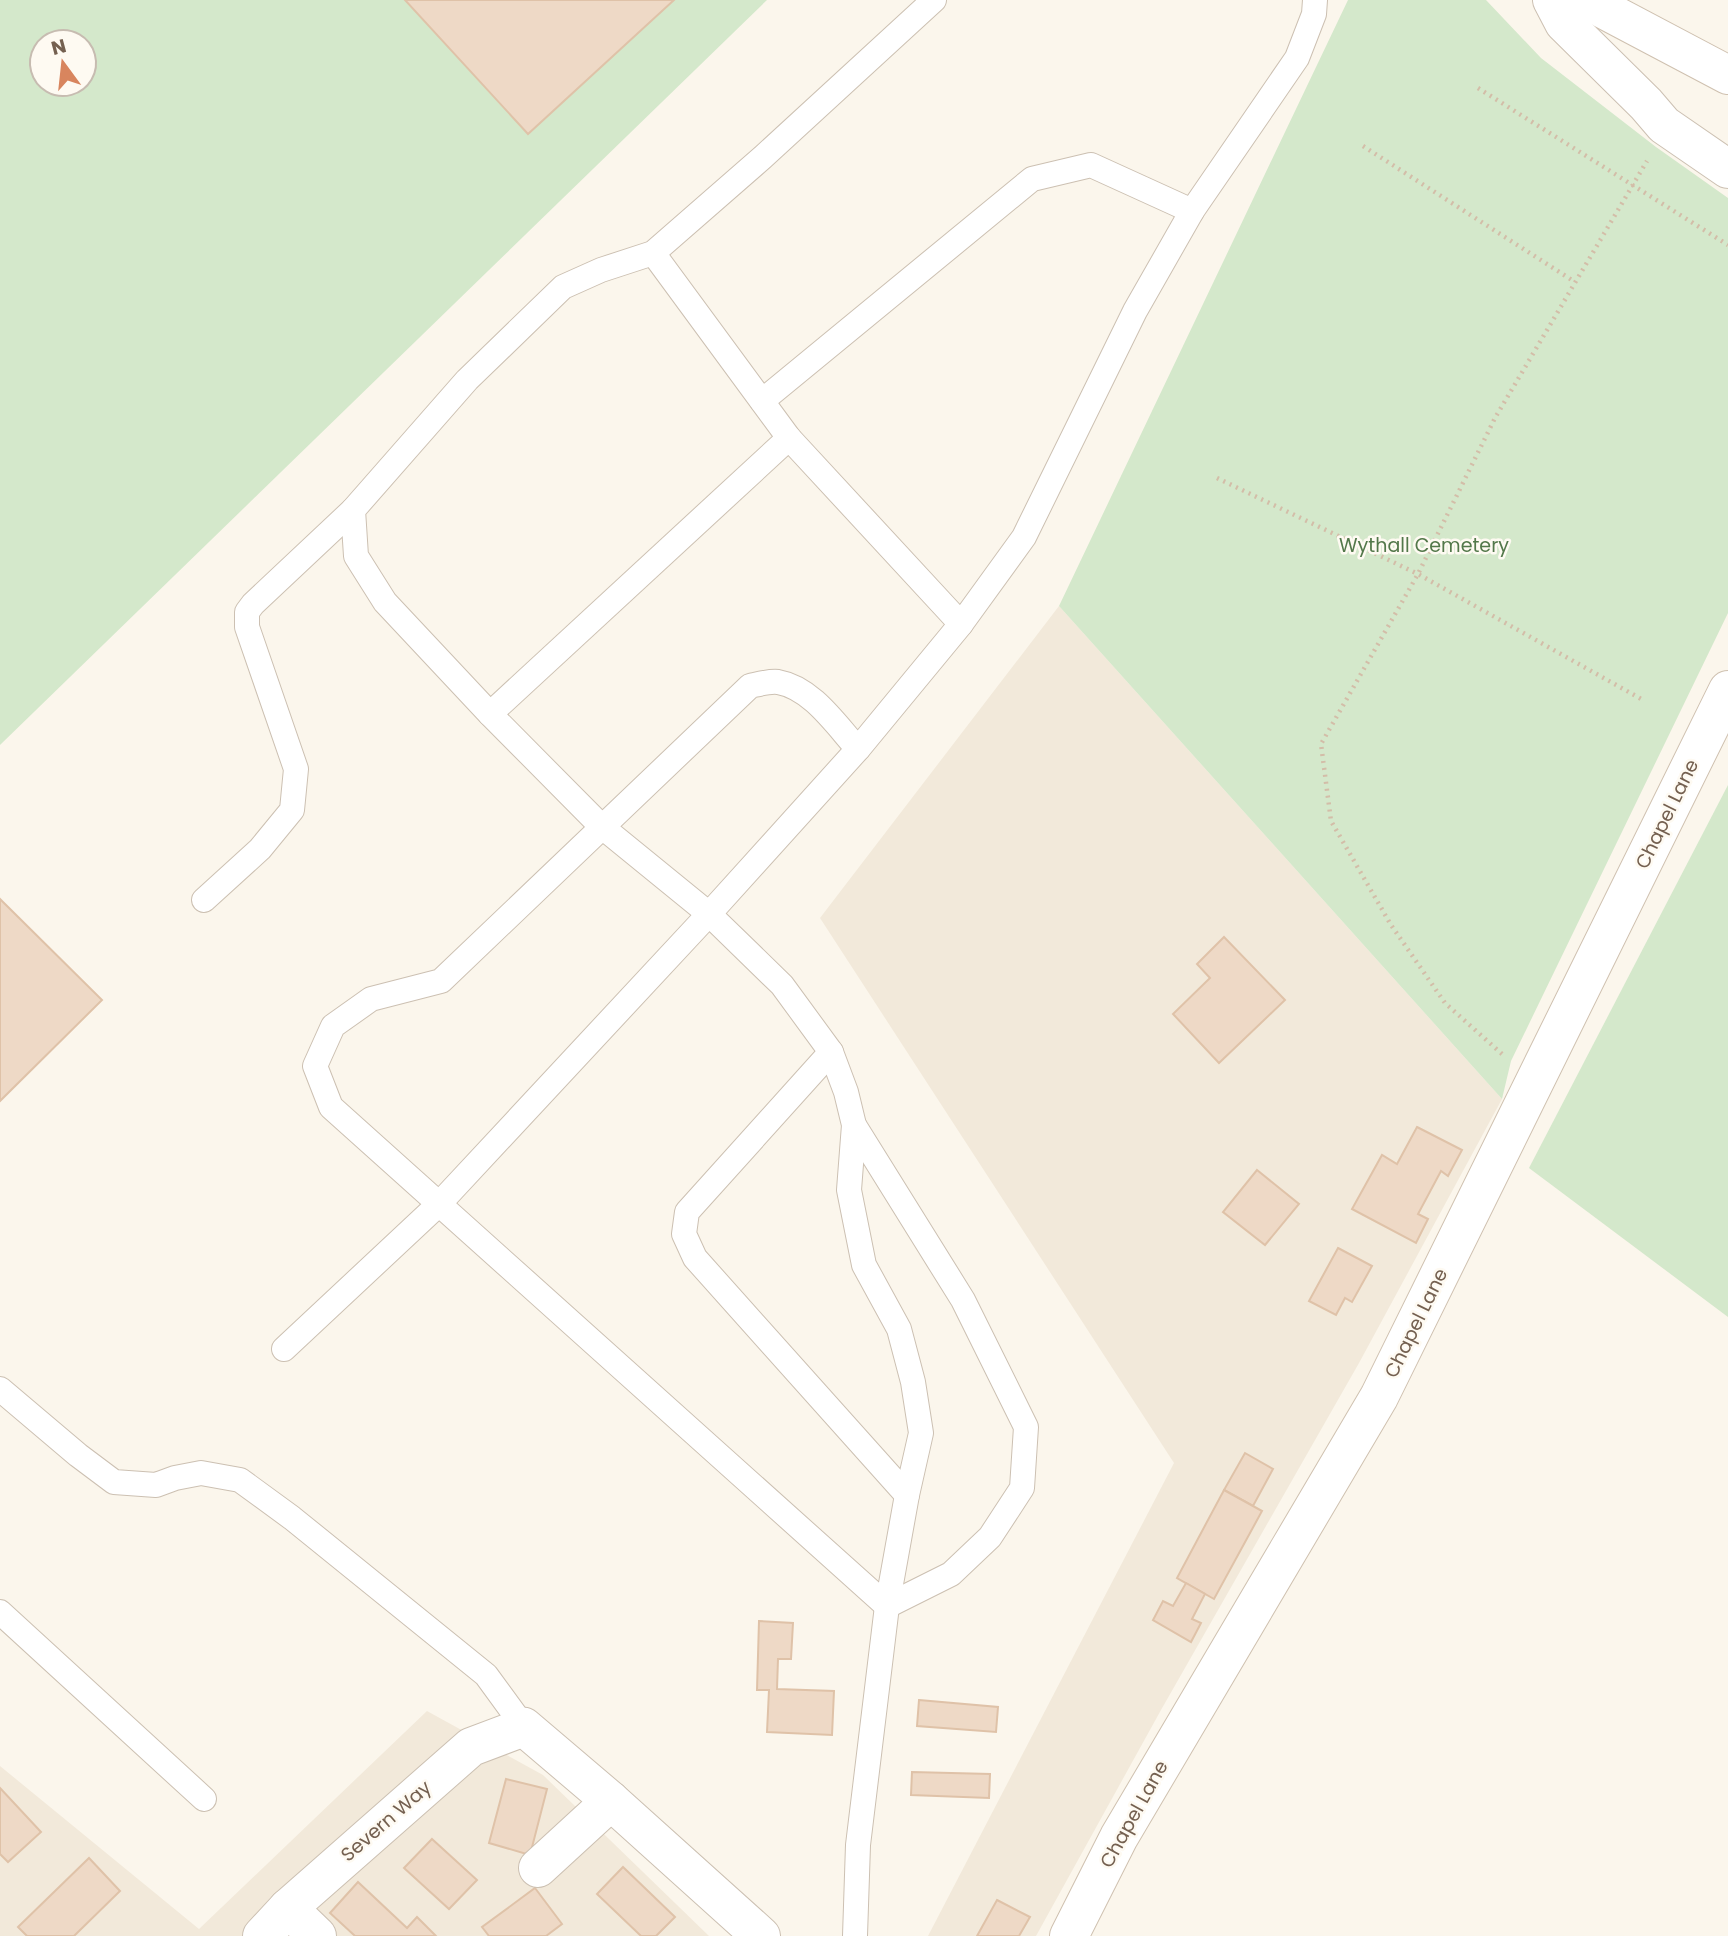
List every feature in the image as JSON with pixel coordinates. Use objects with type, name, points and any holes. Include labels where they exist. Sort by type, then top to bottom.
[{"type":"street","points":[[1552,0],[1564,23],[1664,125],[1728,169]]},
{"type":"street","points":[[1591,0],[1603,9],[1728,75]]},
{"type":"street","name":"Chapel Lane","points":[[1069,1936],[1119,1837],[1379,1397],[1728,690]]},
{"type":"street","points":[[524,1727],[761,1936]]},
{"type":"street","name":"Severn Way","points":[[262,1936],[288,1908],[471,1747],[524,1727]]},
{"type":"street","points":[[538,1868],[611,1801]]},
{"type":"street","points":[[288,1908],[317,1936]]},
{"type":"lane","points":[[204,900],[260,849],[292,810],[296,769],[247,627],[247,612],[253,604],[352,510],[467,380],[563,287],[601,270],[653,253],[774,148],[934,0]]},
{"type":"lane","points":[[284,1349],[439,1204],[709,914],[858,749],[961,624],[1024,537],[1135,311],[1192,211],[1297,58],[1314,14],[1315,0]]},
{"type":"lane","points":[[762,401],[1032,179],[1091,165],[1192,211]]},
{"type":"lane","points":[[653,253],[789,438],[961,624]]},
{"type":"lane","points":[[490,714],[789,438]]},
{"type":"lane","points":[[352,510],[356,556],[385,602],[490,714],[601,826],[709,914],[782,985],[831,1052],[846,1092],[854,1125],[849,1190],[864,1265],[899,1329],[913,1382],[921,1433],[887,1606],[858,1845],[855,1936]]},
{"type":"lane","points":[[858,749],[817,704],[795,687],[775,681],[750,686],[441,981],[370,999],[333,1026],[315,1066],[331,1107],[887,1606]]},
{"type":"lane","points":[[831,1052],[687,1212],[684,1234],[695,1258],[907,1494]]},
{"type":"lane","points":[[854,1125],[963,1300],[1026,1427],[1021,1488],[990,1537],[951,1574],[887,1606]]},
{"type":"lane","points":[[0,1389],[114,1482],[156,1485],[201,1473],[240,1480],[292,1518],[486,1675],[524,1727]]},
{"type":"lane","points":[[0,1612],[204,1799]]},
{"type":"path","points":[[1478,88],[1728,245]]},
{"type":"path","points":[[1539,1077],[1511,1061],[1445,1003],[1391,925],[1331,821],[1321,744],[1418,574],[1495,418],[1656,147],[1664,125]]},
{"type":"path","points":[[1363,146],[1575,282]]},
{"type":"path","points":[[1217,478],[1418,574],[1643,701]]},
{"type":"shaded area","points":[[1059,606],[1502,1099],[1359,1363],[1036,1936],[928,1936],[1174,1463],[820,918]]},
{"type":"shaded area","points":[[427,1711],[543,1775],[709,1936],[0,1936],[0,1766],[199,1929]]},
{"type":"green space","points":[[0,0],[767,0],[0,745]]},
{"type":"green space","name":"Wythall Cemetery","points":[[1348,0],[1486,0],[1541,58],[1656,147],[1728,198],[1728,613],[1511,1061],[1502,1099],[1059,606]]},
{"type":"green space","points":[[1728,785],[1728,1317],[1529,1168]]},
{"type":"building","points":[[405,0],[674,0],[528,134]]},
{"type":"building","points":[[0,899],[102,1000],[0,1101]]},
{"type":"building","points":[[1224,937],[1285,1000],[1219,1063],[1173,1014],[1210,978],[1197,964]]},
{"type":"building","points":[[1417,1127],[1462,1150],[1448,1176],[1441,1171],[1418,1214],[1428,1219],[1416,1243],[1352,1209],[1382,1155],[1397,1164]]},
{"type":"building","points":[[1257,1170],[1299,1204],[1265,1245],[1223,1212]]},
{"type":"building","points":[[1338,1248],[1372,1266],[1352,1302],[1345,1298],[1336,1315],[1309,1301]]},
{"type":"building","points":[[1245,1453],[1273,1469],[1253,1506],[1224,1490]]},
{"type":"building","points":[[1224,1490],[1262,1511],[1214,1599],[1177,1578]]},
{"type":"building","points":[[1186,1583],[1205,1594],[1192,1619],[1201,1623],[1191,1642],[1153,1620],[1163,1601],[1173,1606]]},
{"type":"building","points":[[759,1621],[793,1623],[791,1659],[778,1659],[777,1689],[834,1691],[832,1735],[767,1732],[769,1690],[757,1690]]},
{"type":"building","points":[[919,1700],[998,1707],[996,1732],[917,1726]]},
{"type":"building","points":[[912,1772],[990,1774],[989,1798],[911,1795]]},
{"type":"building","points":[[506,1779],[547,1789],[530,1855],[489,1843]]},
{"type":"building","points":[[0,1788],[41,1832],[8,1862],[0,1854]]},
{"type":"building","points":[[432,1839],[477,1880],[449,1909],[404,1868]]},
{"type":"building","points":[[89,1858],[120,1891],[74,1936],[27,1936],[18,1927]]},
{"type":"building","points":[[623,1867],[675,1917],[656,1936],[641,1936],[597,1894]]},
{"type":"building","points":[[358,1882],[407,1928],[417,1917],[436,1936],[355,1936],[330,1913]]},
{"type":"building","points":[[535,1888],[562,1924],[546,1936],[489,1936],[482,1927]]},
{"type":"building","points":[[997,1900],[1030,1917],[1019,1936],[977,1936]]}]
